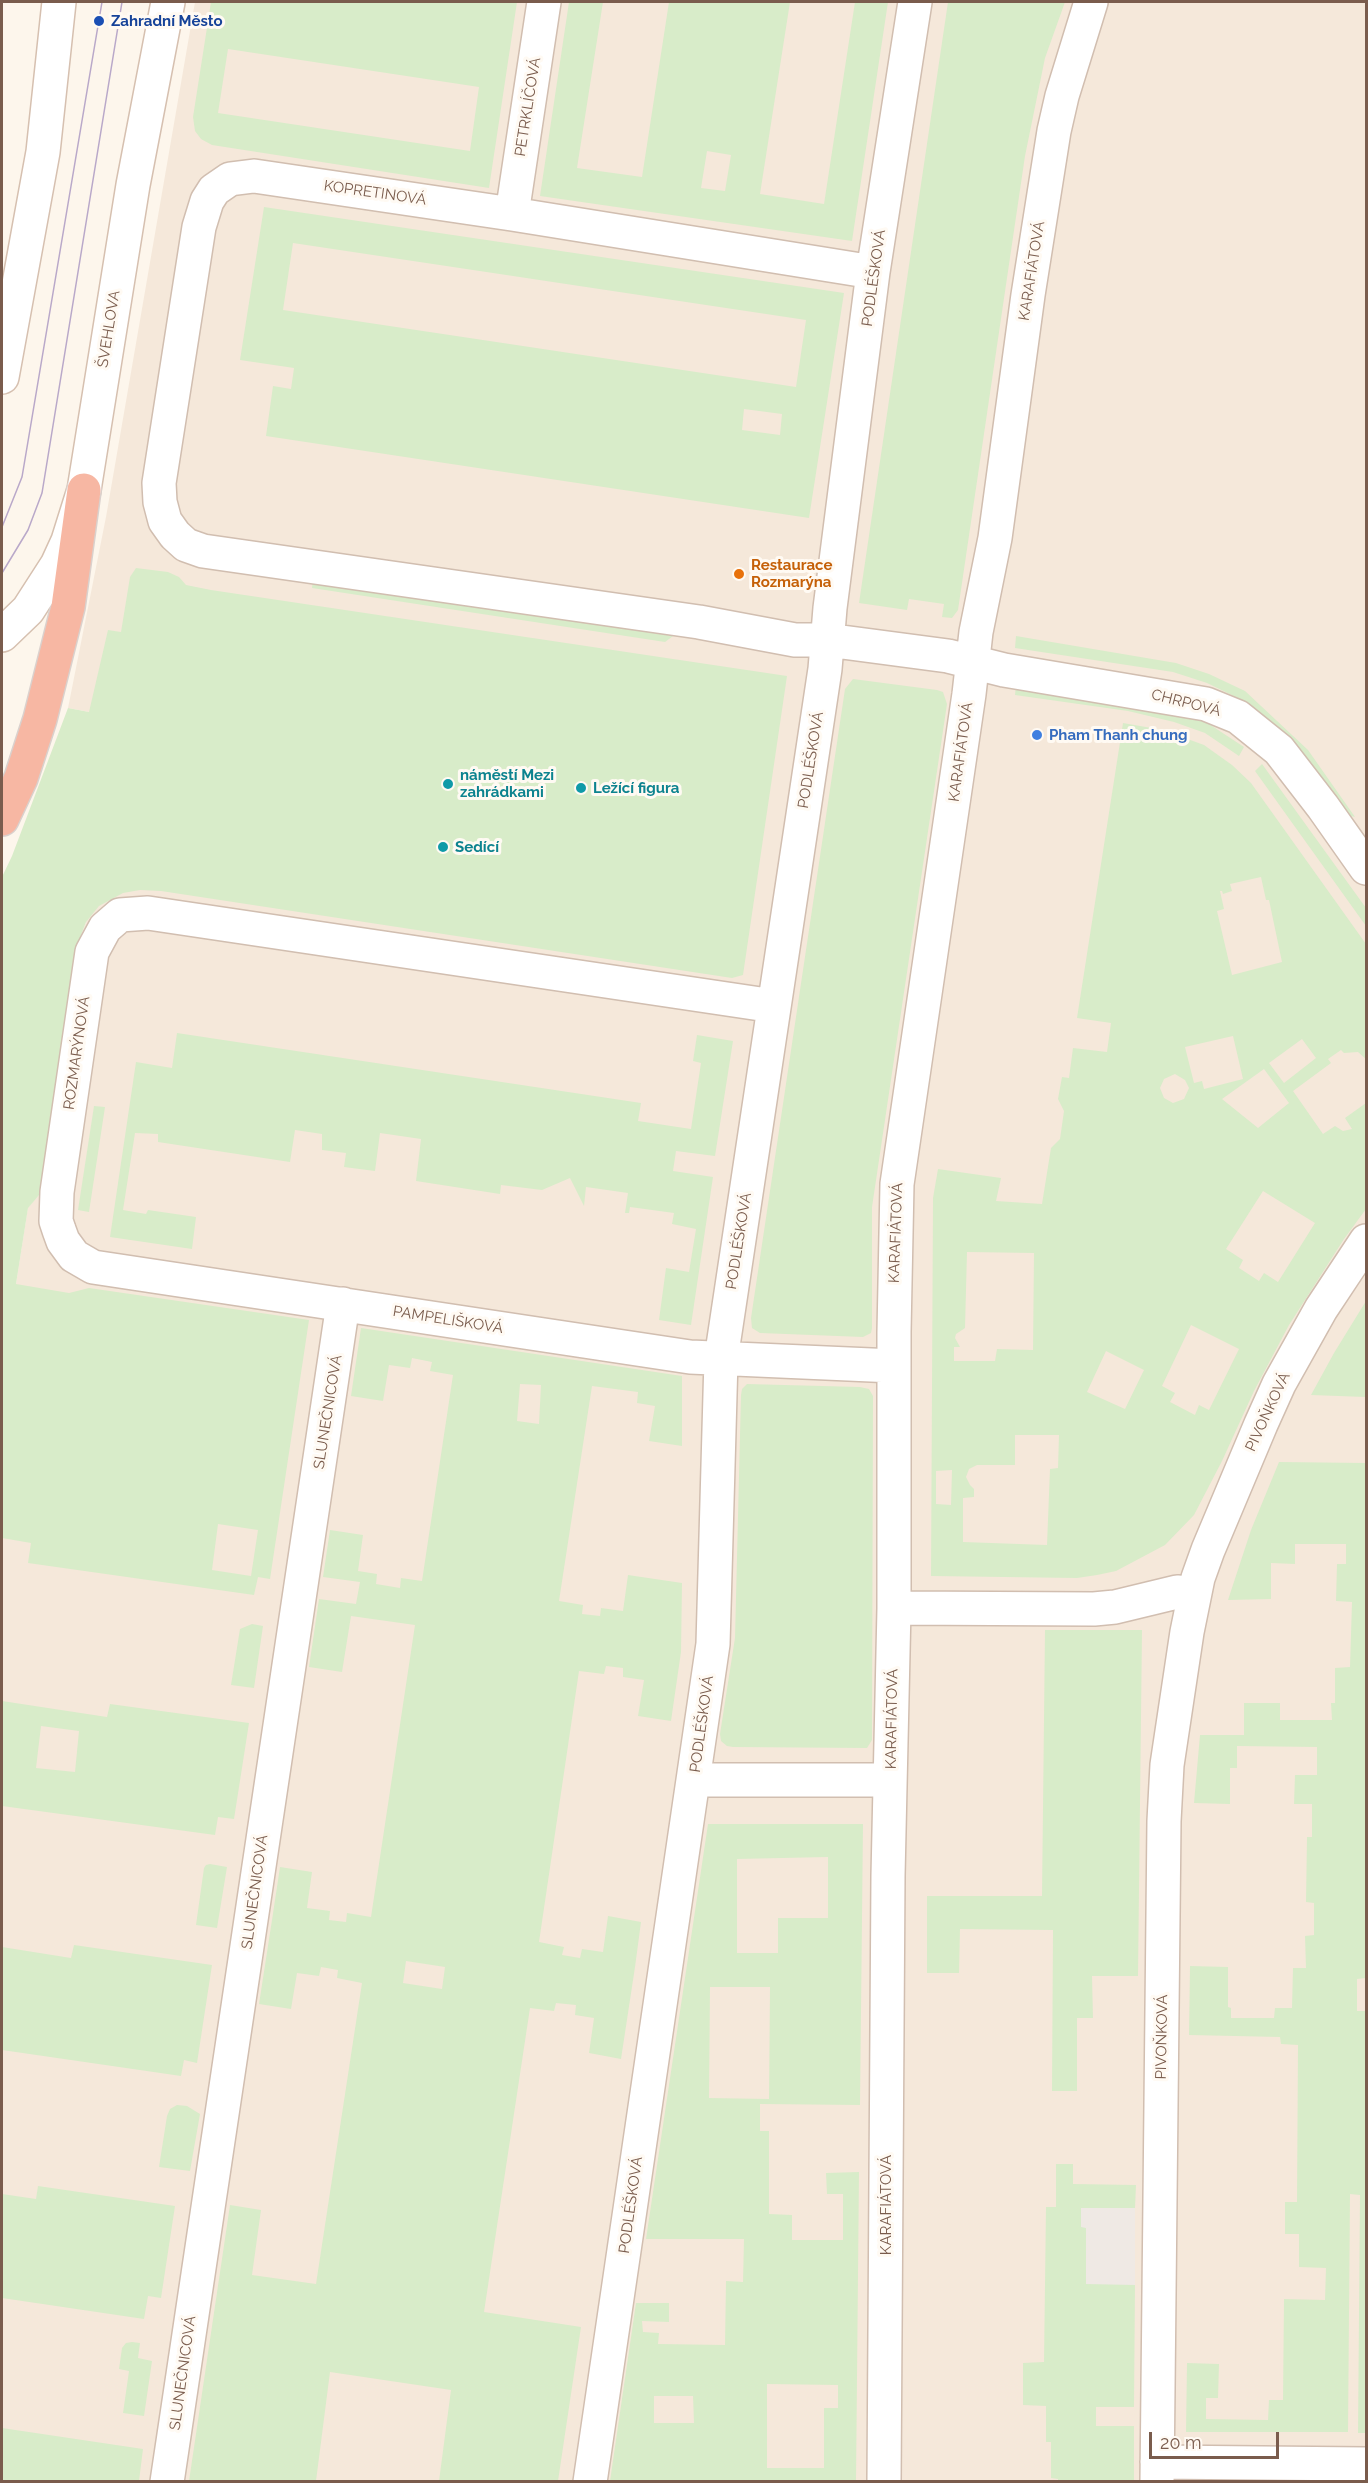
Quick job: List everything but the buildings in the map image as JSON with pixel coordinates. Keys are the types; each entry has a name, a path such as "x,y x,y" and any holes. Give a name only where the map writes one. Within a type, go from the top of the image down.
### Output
{"highway":[{"path":"2,819 21,778 40,719 68,607 84,490"}],"street":[{"path":"2,376 43,152 58,2"},
{"name":"ŠVEHLOVA","path":"2,635 28,610 57,565 68,541 84,490 133,185 168,2"},
{"name":"PETRKLÍČOVÁ","path":"512,214 544,2"},
{"name":"PODLÉŠKOVÁ","path":"590,2481 713,1644 721,1359 825,669 873,272 915,2"},
{"name":"KARAFIÁTOVÁ","path":"884,2481 897,1184 976,632 995,538 1028,295 1054,130 1090,2"},
{"name":"KOPRETINOVÁ","path":"827,640 795,640 688,620 203,551 186,545 165,521 160,502 159,483 199,227 207,201 214,190 230,178 254,176 512,214 873,272"},
{"name":"CHRPOVÁ","path":"827,640 948,656 1004,670 1206,704 1238,717 1279,750 1366,868"},
{"name":"ROZMARÝNOVÁ","path":"57,1192 92,952 105,928 120,915 148,913 774,1006"},
{"name":"PAMPELIŠKOVÁ","path":"57,1192 56,1221 63,1241 74,1256 93,1267 690,1357 894,1366"},
{"name":"PIVOŇKOVÁ","path":"1157,2472 1164,1821 1167,1765 1194,1594 1208,1550 1279,1384 1321,1309 1366,1241"},
{"name":"SLUNEČNICOVÁ","path":"167,2481 343,1304"},
{"path":"894,1608 1094,1609 1115,1607 1177,1592 1194,1594"},
{"path":"694,1780 891,1780"},
{"path":"1157,2472 1366,2463"}],"shaded area":[{"path":"195,2 1366,2 1366,2481 2,2482 2,1373 28,1207 40,1194 81,934 86,922 89,712 68,708 106,517"},
{"path":"1081,2208 1135,2208 1135,2285 1086,2285 1086,2228 1081,2228"}],"green space":[{"path":"211,2 517,2 489,188 212,145 201,139 195,131 193,117","holes":["228,49 479,87 470,151 218,113"]},
{"path":"569,2 603,2 577,168 642,177 669,2 790,2 760,194 824,204 855,2 888,2 852,241 540,196","holes":["707,151 731,155 725,191 701,188"]},
{"path":"948,2 1065,2 1045,58 1025,156 958,610 952,618 942,617 944,604 909,599 907,610 859,603"},
{"path":"264,207 844,293 809,518 266,436 273,386 291,389 294,368 240,360","holes":["293,243 806,320 796,387 283,310","744,409 782,414 780,435 742,430"]},
{"name":"náměstí Mezi zahrádkami","path":"136,568 168,572 179,577 186,585 211,590 787,676 743,975 732,978 161,891 140,890 123,893 99,906 86,922 81,935 40,1194 28,1208 16,1284 69,1293 89,1288 309,1320 270,1579 258,1577 254,1595 28,1563 31,1543 2,1538 2,877 68,708 89,712 108,630 121,632 130,577","holes":["218,1524 258,1530 251,1576 212,1570"]},
{"path":"313,580 673,636 665,642 312,588"},
{"path":"1016,636 1176,663 1209,674 1245,691 1308,750 1355,817 1347,815 1273,725 1240,699 1207,683 1173,672 1015,648"},
{"path":"853,679 937,690 943,692 947,704 872,1207 872,1328 871,1333 863,1337 760,1333 752,1328 751,1318 845,689"},
{"path":"1016,685 1177,712 1209,724 1244,747 1239,756 1205,733 1174,722 1128,711 1015,695"},
{"path":"1123,723 1163,730 1204,745 1232,765 1251,783 1366,944 1366,1059 1358,1052 1344,1053 1341,1050 1328,1059 1331,1063 1293,1091 1323,1134 1335,1126 1343,1131 1352,1129 1345,1118 1366,1103 1366,1209 1289,1325 1194,1515 1165,1545 1116,1571 1077,1578 931,1576 933,1198 938,1169 1001,1178 996,1201 1042,1204 1051,1148 1060,1139 1064,1111 1058,1099 1062,1077 1069,1078 1073,1048 1107,1052 1111,1023 1077,1018","holes":["1261,877 1266,900 1269,900 1282,962 1232,975 1217,911 1224,909 1220,891 1223,894 1232,891 1230,884","1233,1036 1243,1079 1204,1089 1202,1081 1194,1083 1185,1047","1302,1039 1316,1058 1284,1083 1269,1063","1264,1069 1289,1103 1258,1128 1222,1099","1175,1074 1185,1080 1189,1088 1184,1099 1173,1103 1164,1098 1160,1088 1164,1079","1263,1191 1315,1223 1278,1282 1264,1273 1259,1281 1239,1268 1243,1260 1226,1249","967,1252 1034,1253 1033,1350 997,1349 995,1361 954,1361 954,1347 960,1347 955,1338 956,1334 965,1328","1191,1325 1239,1349 1209,1410 1199,1405 1195,1415 1170,1402 1175,1393 1162,1386","1106,1351 1144,1370 1125,1409 1087,1392","1015,1435 1059,1435 1058,1468 1050,1469 1047,1545 963,1542 963,1498 974,1497 974,1489 966,1477 969,1469 977,1465 1015,1465","952,1470 951,1505 936,1504 936,1471"]},
{"path":"1262,764 1366,908 1366,926 1255,771"},
{"path":"177,1033 641,1103 638,1121 691,1129 701,1063 693,1061 697,1035 733,1041 715,1156 676,1151 673,1171 713,1177 691,1325 659,1320 666,1268 689,1272 696,1229 672,1224 674,1213 630,1207 629,1213 625,1213 628,1193 586,1187 584,1206 570,1178 542,1190 501,1185 500,1194 416,1181 421,1139 380,1133 375,1171 344,1167 346,1153 322,1150 322,1134 295,1130 290,1162 158,1142 158,1134 135,1133 123,1210 146,1214 148,1210 196,1217 192,1249 110,1237 136,1062 172,1068"},
{"path":"94,1106 105,1107 89,1212 78,1210"},
{"path":"1366,1301 1366,1397 1311,1395 1334,1353"},
{"path":"361,1328 682,1376 682,1446 649,1441 655,1406 637,1403 638,1392 592,1386 559,1601 583,1605 582,1614 600,1616 601,1608 623,1611 628,1575 682,1583 681,1652 671,1721 638,1716 644,1680 623,1677 623,1668 606,1666 604,1674 579,1671 539,1942 564,1947 562,1955 580,1958 582,1949 603,1952 608,1916 641,1922 635,1967 621,2059 589,2053 594,2018 575,2015 576,2005 556,2003 554,2011 530,2008 484,2312 581,2327 558,2481 439,2481 451,2390 330,2372 316,2481 189,2481 230,2205 261,2210 252,2275 316,2284 362,1983 337,1978 338,1970 321,1967 319,1976 297,1973 291,2009 259,2004 280,1867 312,1872 307,1908 330,1911 329,1920 346,1922 347,1913 371,1917 415,1625 351,1616 342,1672 309,1667 319,1599 356,1604 360,1582 323,1577 330,1530 363,1535 358,1571 377,1574 376,1584 400,1588 401,1578 422,1581 453,1375 430,1371 432,1362 412,1358 410,1368 389,1365 383,1401 351,1396","holes":["520,1384 541,1385 539,1424 517,1421","406,1961 445,1967 442,1989 403,1983"]},
{"path":"747,1384 860,1387 869,1389 873,1396 872,1740 867,1748 733,1747 721,1741 720,1734 735,1638 741,1395 742,1389"},
{"path":"1279,1462 1366,1463 1366,1978 1357,1979 1357,2011 1366,2011 1366,2433 1358,2433 1360,2195 1350,2194 1348,2432 1186,2432 1187,2363 1219,2364 1218,2398 1206,2398 1206,2419 1268,2420 1269,2400 1283,2400 1284,2299 1325,2300 1326,2268 1299,2267 1299,2234 1285,2234 1285,2202 1297,2202 1298,2045 1281,2044 1280,2037 1189,2035 1190,1966 1228,1967 1228,2007 1231,2008 1231,2018 1274,2018 1275,2008 1292,2008 1293,1968 1306,1968 1305,1936 1314,1935 1314,1903 1306,1902 1307,1837 1312,1837 1312,1804 1294,1804 1295,1775 1317,1775 1317,1747 1237,1746 1237,1768 1230,1768 1230,1804 1194,1803 1200,1735 1244,1735 1244,1703 1280,1703 1280,1720 1332,1720 1331,1703 1335,1703 1335,1668 1350,1667 1352,1602 1336,1601 1337,1564 1346,1564 1346,1544 1295,1544 1295,1564 1271,1563 1271,1599 1228,1600 1251,1530"},
{"path":"252,1624 263,1626 254,1688 231,1685 240,1629"},
{"path":"1045,1630 1142,1630 1138,1976 1092,1976 1093,2018 1077,2018 1077,2091 1052,2091 1053,1930 960,1929 959,1973 927,1973 927,1896 1042,1896"},
{"path":"2,1701 107,1717 110,1704 249,1723 234,1819 218,1817 215,1835 2,1806","holes":["41,1726 79,1731 75,1772 36,1768"]},
{"path":"708,1824 863,1824 860,2105 760,2104 760,2131 769,2131 769,2214 792,2215 792,2240 843,2240 843,2194 827,2194 826,2173 859,2172 856,2481 610,2481 636,2303 669,2303 669,2322 642,2321 643,2332 659,2333 658,2344 725,2345 726,2281 743,2282 744,2239 646,2239","holes":["828,1857 828,1918 778,1918 778,1953 737,1953 737,1859","710,1987 770,1987 769,2099 709,2098","767,2384 838,2385 838,2408 824,2408 824,2468 767,2468","654,2396 693,2396 694,2423 654,2423"]},
{"path":"210,1864 227,1867 217,1928 196,1925 204,1868"},
{"path":"74,1945 212,1965 197,2063 184,2060 181,2076 2,2050 2,1947 71,1958"},
{"path":"177,2105 187,2106 200,2114 190,2171 159,2167 167,2116 170,2109"},
{"path":"1056,2164 1073,2164 1073,2184 1136,2185 1135,2208 1081,2208 1081,2227 1086,2228 1086,2284 1135,2285 1134,2407 1096,2407 1096,2426 1134,2426 1134,2481 1058,2482 1058,2479 1051,2478 1051,2442 1046,2442 1046,2406 1023,2405 1023,2363 1044,2362 1046,2207 1056,2207"},
{"path":"38,2186 175,2206 161,2298 148,2296 144,2319 2,2298 2,2194 36,2199"},
{"path":"126,2343 140,2343 138,2358 152,2361 144,2416 123,2413 129,2371 119,2369 122,2348"},
{"path":"2,2428 143,2449 139,2481 2,2481"}],"tram line":[{"path":"2,527 22,477 102,2"},
{"path":"2,573 28,530 42,493 122,2"}],"place":[{"name":"Zahradní Město","path":"99,21"},
{"name":"Restaurace Rozmarýna","path":"739,574"},
{"name":"Pham Thanh chung","path":"1037,735"},
{"name":"náměstí Mezi zahrádkami","path":"448,784"},
{"name":"Ležící figura","path":"581,788"},
{"name":"Sedící","path":"443,847"}]}
